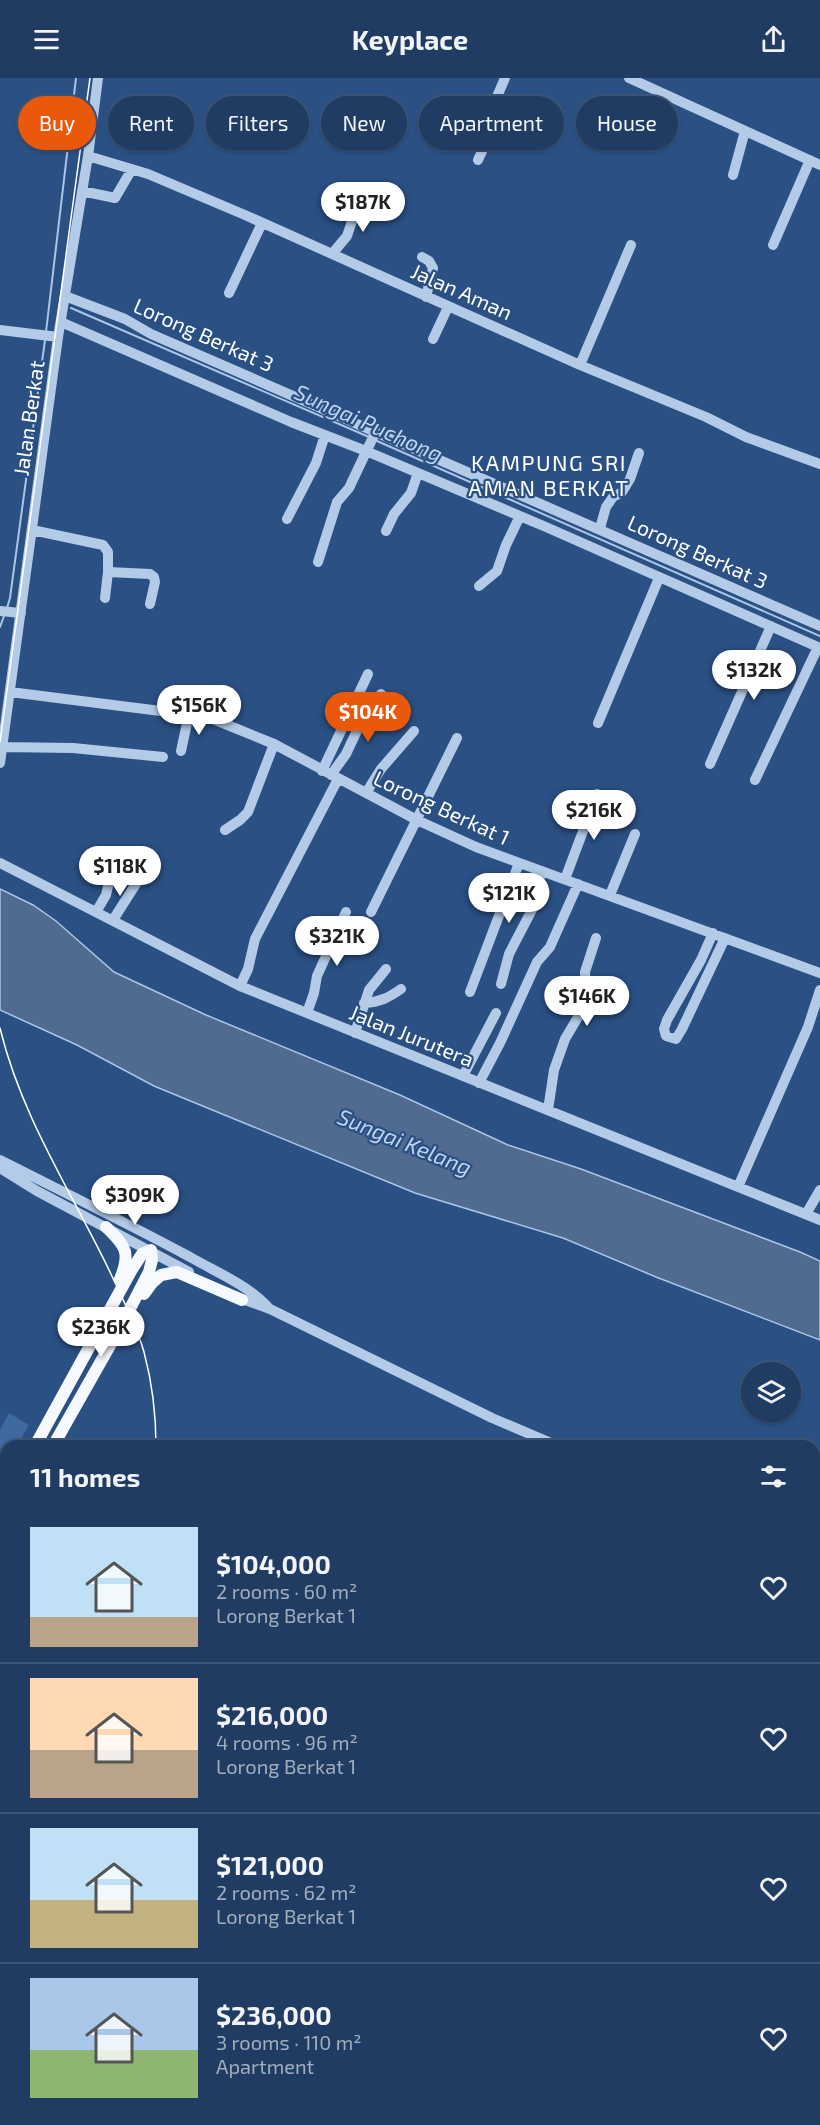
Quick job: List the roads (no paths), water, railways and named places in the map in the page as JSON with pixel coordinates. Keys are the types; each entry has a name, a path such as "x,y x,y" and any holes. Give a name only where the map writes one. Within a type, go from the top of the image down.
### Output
{"main road":[{"path":"103,1322 127,1259 126,1251 119,1239 106,1227"},
{"path":"38,1440 131,1271 142,1254 151,1250 152,1260 148,1272 121,1326 56,1440"},
{"path":"121,1326 152,1283 161,1275 169,1273 177,1272 242,1300"}],"street":[{"name":"Jalan Berkat","path":"0,763 10,692 17,613 32,530 55,337 61,322 88,156 98,78"},
{"path":"478,160 496,121 496,99 505,78"},
{"path":"628,78 815,163 773,245"},
{"path":"733,175 745,131"},
{"name":"Jalan Aman","path":"88,156 148,174 580,365 706,417 746,437 820,464"},
{"path":"82,191 115,198 132,169"},
{"path":"332,254 347,236 362,191"},
{"path":"229,293 262,223"},
{"path":"580,365 631,245"},
{"path":"422,257 429,261 433,268 426,297"},
{"name":"Lorong Berkat 3","path":"65,296 125,319 151,334 375,433 600,528 718,583 820,626"},
{"path":"433,339 448,307"},
{"path":"61,322 291,422 367,449 819,647 755,780"},
{"path":"0,330 55,337"},
{"path":"318,562 337,502 349,488 375,433"},
{"path":"288,519 316,464 325,435"},
{"path":"600,528 606,507 613,497 622,492 639,453"},
{"path":"386,531 394,514 411,493 418,473"},
{"path":"546,527 555,509"},
{"path":"479,586 497,571 508,538 520,516"},
{"path":"32,530 103,544 108,552 105,598"},
{"path":"598,723 663,580 675,563"},
{"path":"108,572 150,574 154,577 150,604"},
{"path":"711,600 718,583"},
{"path":"0,610 17,613"},
{"path":"710,764 771,626"},
{"path":"240,986 248,969 255,939 330,775 368,674"},
{"name":"Lorong Berkat 1","path":"10,692 189,714 216,720 274,744 417,820 476,847 820,973"},
{"path":"330,775 346,754 363,718 381,694"},
{"path":"181,751 189,714"},
{"path":"366,793 381,769 414,731"},
{"path":"371,912 457,738"},
{"path":"225,830 248,812 274,744"},
{"path":"2,747 73,748 163,757"},
{"path":"565,879 597,794"},
{"path":"610,895 635,834"},
{"name":"Jalan Jurutera","path":"0,863 240,986 820,1220"},
{"path":"470,992 519,863"},
{"path":"96,912 106,895 112,869"},
{"path":"501,984 509,954 535,904 542,871"},
{"path":"113,920 139,879"},
{"path":"479,1083 500,1044 537,962 550,947 578,884"},
{"path":"307,1013 317,976 346,912"},
{"path":"713,933 701,960 667,1020 664,1029 666,1036 676,1039 682,1029 724,938"},
{"path":"548,1110 554,1070 565,1039 584,1007 585,972 596,938"},
{"path":"355,1033 372,984 386,969"},
{"path":"364,1003 378,1002 401,989"},
{"path":"738,1187 808,1027 820,990"},
{"path":"463,1076 496,1013"},
{"path":"0,1160 235,1282 256,1294 270,1309"},
{"path":"0,1168 37,1191 242,1300 270,1309 542,1440"},
{"path":"806,1214 820,1190"},
{"path":"77,1199 90,1211 135,1234 151,1250 173,1255 235,1282"}],"water":[{"name":"Sungai Kelang","path":"0,889 33,905 56,921 114,972 206,1015 400,1095 508,1145 581,1169 820,1261 820,1340 656,1277 563,1238 415,1193 154,1086 77,1045 0,1010"}],"waterway":[{"name":"Sungai Puchong","path":"46,332 76,78"},
{"name":"Sungai Puchong","path":"71,308 369,437"},
{"path":"7,608 45,340"},
{"name":"Sungai Puchong","path":"377,441 820,636"},
{"path":"0,627 4,616"}],"tram line":[{"path":"0,742 90,78"},
{"path":"0,1028 9,1060 34,1123 110,1272 137,1331 151,1386 156,1440"}],"district":[{"name":"KAMPUNG SRI AMAN BERKAT","path":"549,474"}]}
